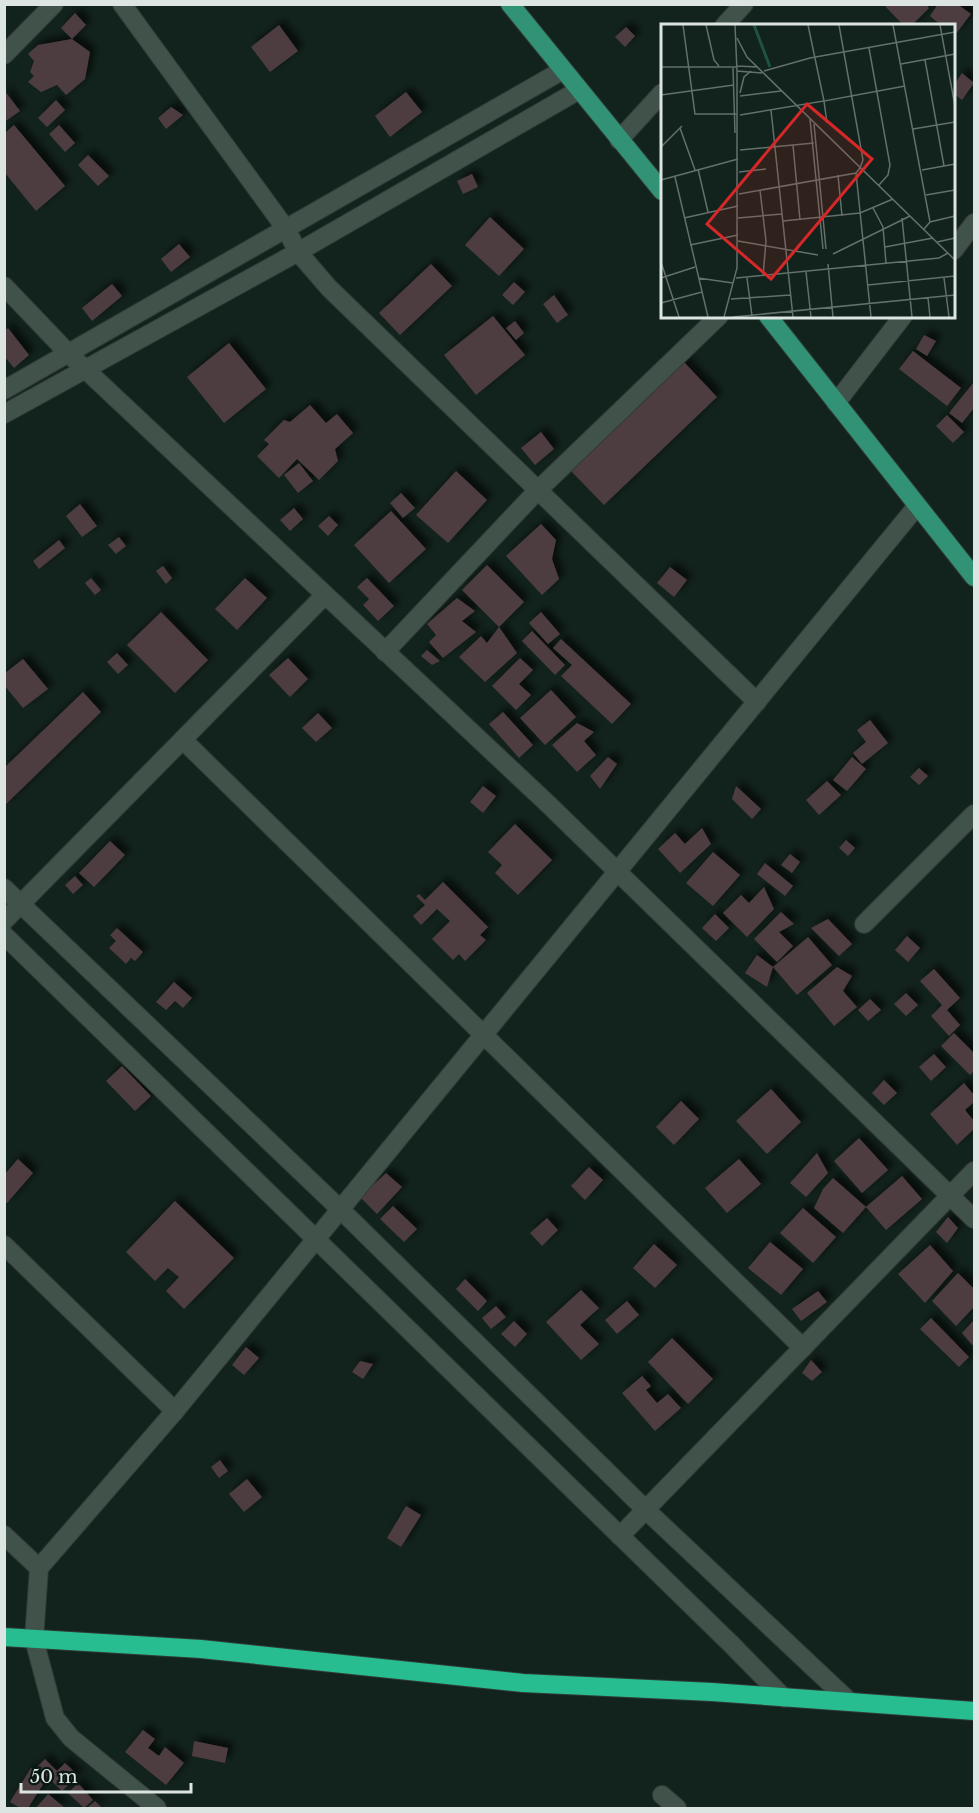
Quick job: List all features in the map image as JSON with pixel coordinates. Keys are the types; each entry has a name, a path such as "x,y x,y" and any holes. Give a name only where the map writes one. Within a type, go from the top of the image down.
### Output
{"highway":[{"path":"4,1637 201,1649 523,1683 975,1711"}],"main road":[{"path":"510,4 661,189"},
{"path":"770,318 975,577"}],"street":[{"path":"4,55 54,4"},
{"path":"122,4 286,229 298,252 350,311 757,702"},
{"path":"726,24 744,4"},
{"path":"4,390 563,70"},
{"path":"4,414 298,252 579,90"},
{"path":"619,140 661,95"},
{"path":"955,249 975,223"},
{"path":"4,286 69,354 618,872 975,1218"},
{"path":"385,652 537,491 717,318"},
{"path":"836,404 901,318"},
{"path":"157,1809 71,1738 55,1718 34,1639 39,1568 175,1411 917,506"},
{"path":"4,921 324,596"},
{"path":"183,740 485,1033 803,1348"},
{"path":"864,924 975,814"},
{"path":"4,888 340,1209 646,1510 850,1702"},
{"path":"4,935 784,1698"},
{"path":"620,1536 975,1171"},
{"path":"4,1245 175,1411"},
{"path":"4,1535 39,1568"},
{"path":"662,1795 677,1809"}],"building":[{"path":"883,4 926,4 929,8 913,24 902,24"},
{"path":"938,4 957,4 971,14 955,35 955,24 940,24 930,16"},
{"path":"75,13 86,25 72,39 61,28"},
{"path":"279,25 298,51 270,72 251,47"},
{"path":"626,27 635,36 625,47 615,37"},
{"path":"72,39 90,52 85,79 66,95 57,85 41,92 28,82 34,76 30,72 34,61 28,54 38,45"},
{"path":"962,73 974,83 962,100 955,95 955,84"},
{"path":"4,90 20,111 4,122"},
{"path":"406,92 422,112 390,137 375,116"},
{"path":"56,100 65,110 47,127 38,118"},
{"path":"171,107 183,115 166,129 158,118"},
{"path":"14,125 65,186 36,211 5,173 5,133"},
{"path":"59,125 75,143 65,152 49,134"},
{"path":"88,155 109,176 98,186 78,165"},
{"path":"472,174 478,187 463,194 457,181"},
{"path":"490,217 524,249 499,276 465,245"},
{"path":"179,244 190,257 171,272 161,259"},
{"path":"431,264 452,286 400,335 379,313"},
{"path":"514,282 525,292 513,305 502,295"},
{"path":"112,284 122,296 92,321 82,308"},
{"path":"554,295 568,315 557,323 543,304"},
{"path":"493,316 525,355 476,395 444,355"},
{"path":"515,321 524,333 516,340 506,328"},
{"path":"8,328 29,355 14,368 4,356 4,331"},
{"path":"924,335 936,341 927,356 916,349"},
{"path":"229,343 266,389 224,423 187,377"},
{"path":"913,351 961,388 947,406 899,369"},
{"path":"683,361 717,397 604,505 569,469"},
{"path":"974,382 974,408 962,423 949,413"},
{"path":"310,405 326,423 337,414 353,433 335,449 338,461 319,480 297,459 279,478 257,456 269,444 264,440 284,420 290,422"},
{"path":"947,415 964,432 953,443 936,426"},
{"path":"541,432 554,449 535,465 521,448"},
{"path":"299,463 313,481 298,493 284,475"},
{"path":"456,471 487,500 448,543 416,515"},
{"path":"401,493 415,508 403,518 390,503"},
{"path":"80,504 97,526 82,537 66,516"},
{"path":"294,508 303,519 290,531 280,520"},
{"path":"391,511 426,549 389,583 354,545"},
{"path":"329,516 338,525 328,536 318,526"},
{"path":"541,524 556,540 552,559 559,579 542,595 506,556"},
{"path":"119,537 126,546 116,554 108,545"},
{"path":"59,540 65,548 39,569 33,561"},
{"path":"487,565 524,602 499,627 462,590"},
{"path":"163,566 172,578 166,584 156,571"},
{"path":"670,567 687,580 674,597 657,583"},
{"path":"91,578 101,590 95,595 85,583"},
{"path":"245,578 267,598 237,630 215,609"},
{"path":"367,578 394,606 378,621 363,605 369,599 357,587"},
{"path":"457,598 475,611 462,621 476,632 443,658 429,642 436,635 427,624"},
{"path":"161,612 208,660 175,693 127,645"},
{"path":"541,612 560,634 548,644 529,623"},
{"path":"499,627 517,653 485,682 459,657 481,636 487,643"},
{"path":"532,631 565,665 555,675 522,641"},
{"path":"561,639 631,704 612,724 561,676 572,665 553,648"},
{"path":"427,650 440,661 432,665 421,656"},
{"path":"117,653 128,665 118,674 107,662"},
{"path":"288,658 308,679 290,697 269,675"},
{"path":"520,658 533,670 519,684 531,695 516,710 492,686"},
{"path":"23,659 48,689 23,708 4,685 4,674"},
{"path":"551,690 576,717 545,745 520,718"},
{"path":"83,692 101,712 4,806 4,768"},
{"path":"503,712 533,745 519,758 489,724"},
{"path":"318,713 332,728 316,742 302,728"},
{"path":"870,720 888,743 862,764 853,753 866,742 857,730"},
{"path":"577,723 594,732 584,741 596,755 577,772 552,745"},
{"path":"608,757 617,764 600,789 590,776"},
{"path":"852,757 866,769 847,791 833,780"},
{"path":"919,768 928,776 919,785 910,777"},
{"path":"827,781 841,795 819,815 806,800"},
{"path":"483,786 496,796 483,813 470,802"},
{"path":"736,786 761,809 752,819 732,799"},
{"path":"515,824 552,860 518,895 495,873 502,865 488,852"},
{"path":"702,828 711,844 680,873 658,849 675,833 685,844"},
{"path":"846,840 855,848 848,856 839,848"},
{"path":"110,841 125,855 94,887 79,873"},
{"path":"713,852 740,875 713,906 686,883"},
{"path":"790,854 800,862 792,873 781,865"},
{"path":"765,863 793,886 785,896 757,874"},
{"path":"75,876 83,885 73,894 65,885"},
{"path":"443,882 488,927 480,935 486,940 465,961 459,954 453,960 432,939 450,921 437,909 421,925 413,916 425,905 416,896 419,894 425,900"},
{"path":"764,887 774,909 747,937 723,913 741,895 749,903"},
{"path":"781,912 794,924 779,932 793,946 777,962 754,939"},
{"path":"715,914 729,928 716,941 702,928"},
{"path":"828,919 852,944 839,956 811,928"},
{"path":"117,928 143,952 135,961 131,958 126,964 109,948 116,941 110,935"},
{"path":"907,936 920,948 908,962 895,950"},
{"path":"808,937 832,965 797,995 773,967"},
{"path":"757,955 773,967 767,987 745,973"},
{"path":"837,967 852,976 843,991 857,1007 834,1026 807,993"},
{"path":"934,969 960,998 947,1010 960,1025 949,1036 931,1016 942,1005 920,981"},
{"path":"174,982 192,998 183,1008 175,1001 166,1010 156,1002"},
{"path":"906,993 918,1005 906,1016 894,1004"},
{"path":"870,999 881,1010 868,1021 858,1010"},
{"path":"954,1033 974,1053 974,1071 970,1075 941,1046"},
{"path":"934,1054 946,1067 931,1081 919,1067"},
{"path":"122,1066 151,1096 135,1111 106,1081"},
{"path":"884,1080 897,1093 884,1105 872,1093"},
{"path":"964,1083 974,1095 974,1102 965,1110 974,1121 974,1129 957,1145 930,1114"},
{"path":"771,1089 801,1122 767,1154 736,1121"},
{"path":"681,1101 699,1119 674,1145 656,1127"},
{"path":"859,1138 888,1170 862,1193 834,1161"},
{"path":"817,1153 828,1173 806,1197 790,1183"},
{"path":"18,1159 33,1173 7,1203 4,1201 4,1175"},
{"path":"739,1159 761,1184 727,1213 705,1188"},
{"path":"589,1167 603,1180 585,1200 571,1186"},
{"path":"386,1173 402,1187 377,1214 360,1197"},
{"path":"902,1176 922,1199 886,1230 866,1207"},
{"path":"833,1178 866,1207 843,1233 814,1208 823,1189"},
{"path":"175,1201 234,1258 184,1309 166,1291 179,1277 168,1268 155,1281 126,1252"},
{"path":"393,1206 417,1229 404,1242 380,1219"},
{"path":"803,1208 836,1237 813,1263 780,1233"},
{"path":"948,1217 958,1228 947,1243 936,1232"},
{"path":"547,1218 558,1230 542,1246 530,1233"},
{"path":"770,1242 803,1269 781,1295 748,1268"},
{"path":"654,1244 677,1265 655,1288 633,1268"},
{"path":"930,1245 953,1271 925,1303 898,1274"},
{"path":"958,1273 974,1289 974,1307 956,1326 932,1301"},
{"path":"465,1279 487,1301 478,1311 456,1289"},
{"path":"581,1290 599,1308 580,1325 599,1344 581,1360 546,1322"},
{"path":"818,1291 827,1302 801,1321 792,1309"},
{"path":"627,1301 639,1315 617,1334 605,1320"},
{"path":"496,1306 506,1317 491,1329 482,1318"},
{"path":"931,1318 969,1357 959,1367 920,1329"},
{"path":"974,1320 974,1347 962,1333"},
{"path":"514,1321 527,1334 515,1347 501,1334"},
{"path":"672,1338 713,1379 688,1404 648,1362"},
{"path":"246,1347 259,1358 244,1375 232,1365"},
{"path":"811,1360 822,1372 812,1381 802,1373"},
{"path":"360,1361 373,1364 363,1379 352,1372"},
{"path":"642,1376 651,1386 646,1390 657,1403 668,1394 681,1408 655,1431 622,1393"},
{"path":"220,1460 228,1471 219,1478 211,1467"},
{"path":"247,1479 262,1497 244,1512 229,1494"},
{"path":"406,1506 421,1515 401,1547 387,1538"},
{"path":"143,1730 155,1739 148,1748 159,1756 165,1747 184,1763 166,1785 125,1752"},
{"path":"194,1741 228,1748 225,1763 192,1756"},
{"path":"45,1759 57,1771 65,1763 78,1775 62,1791 37,1767"},
{"path":"31,1768 47,1778 28,1808 20,1808 10,1802"},
{"path":"78,1783 93,1800 84,1808 68,1793"},
{"path":"48,1794 65,1808 36,1808"},
{"path":"95,1801 101,1807 87,1808"}]}
